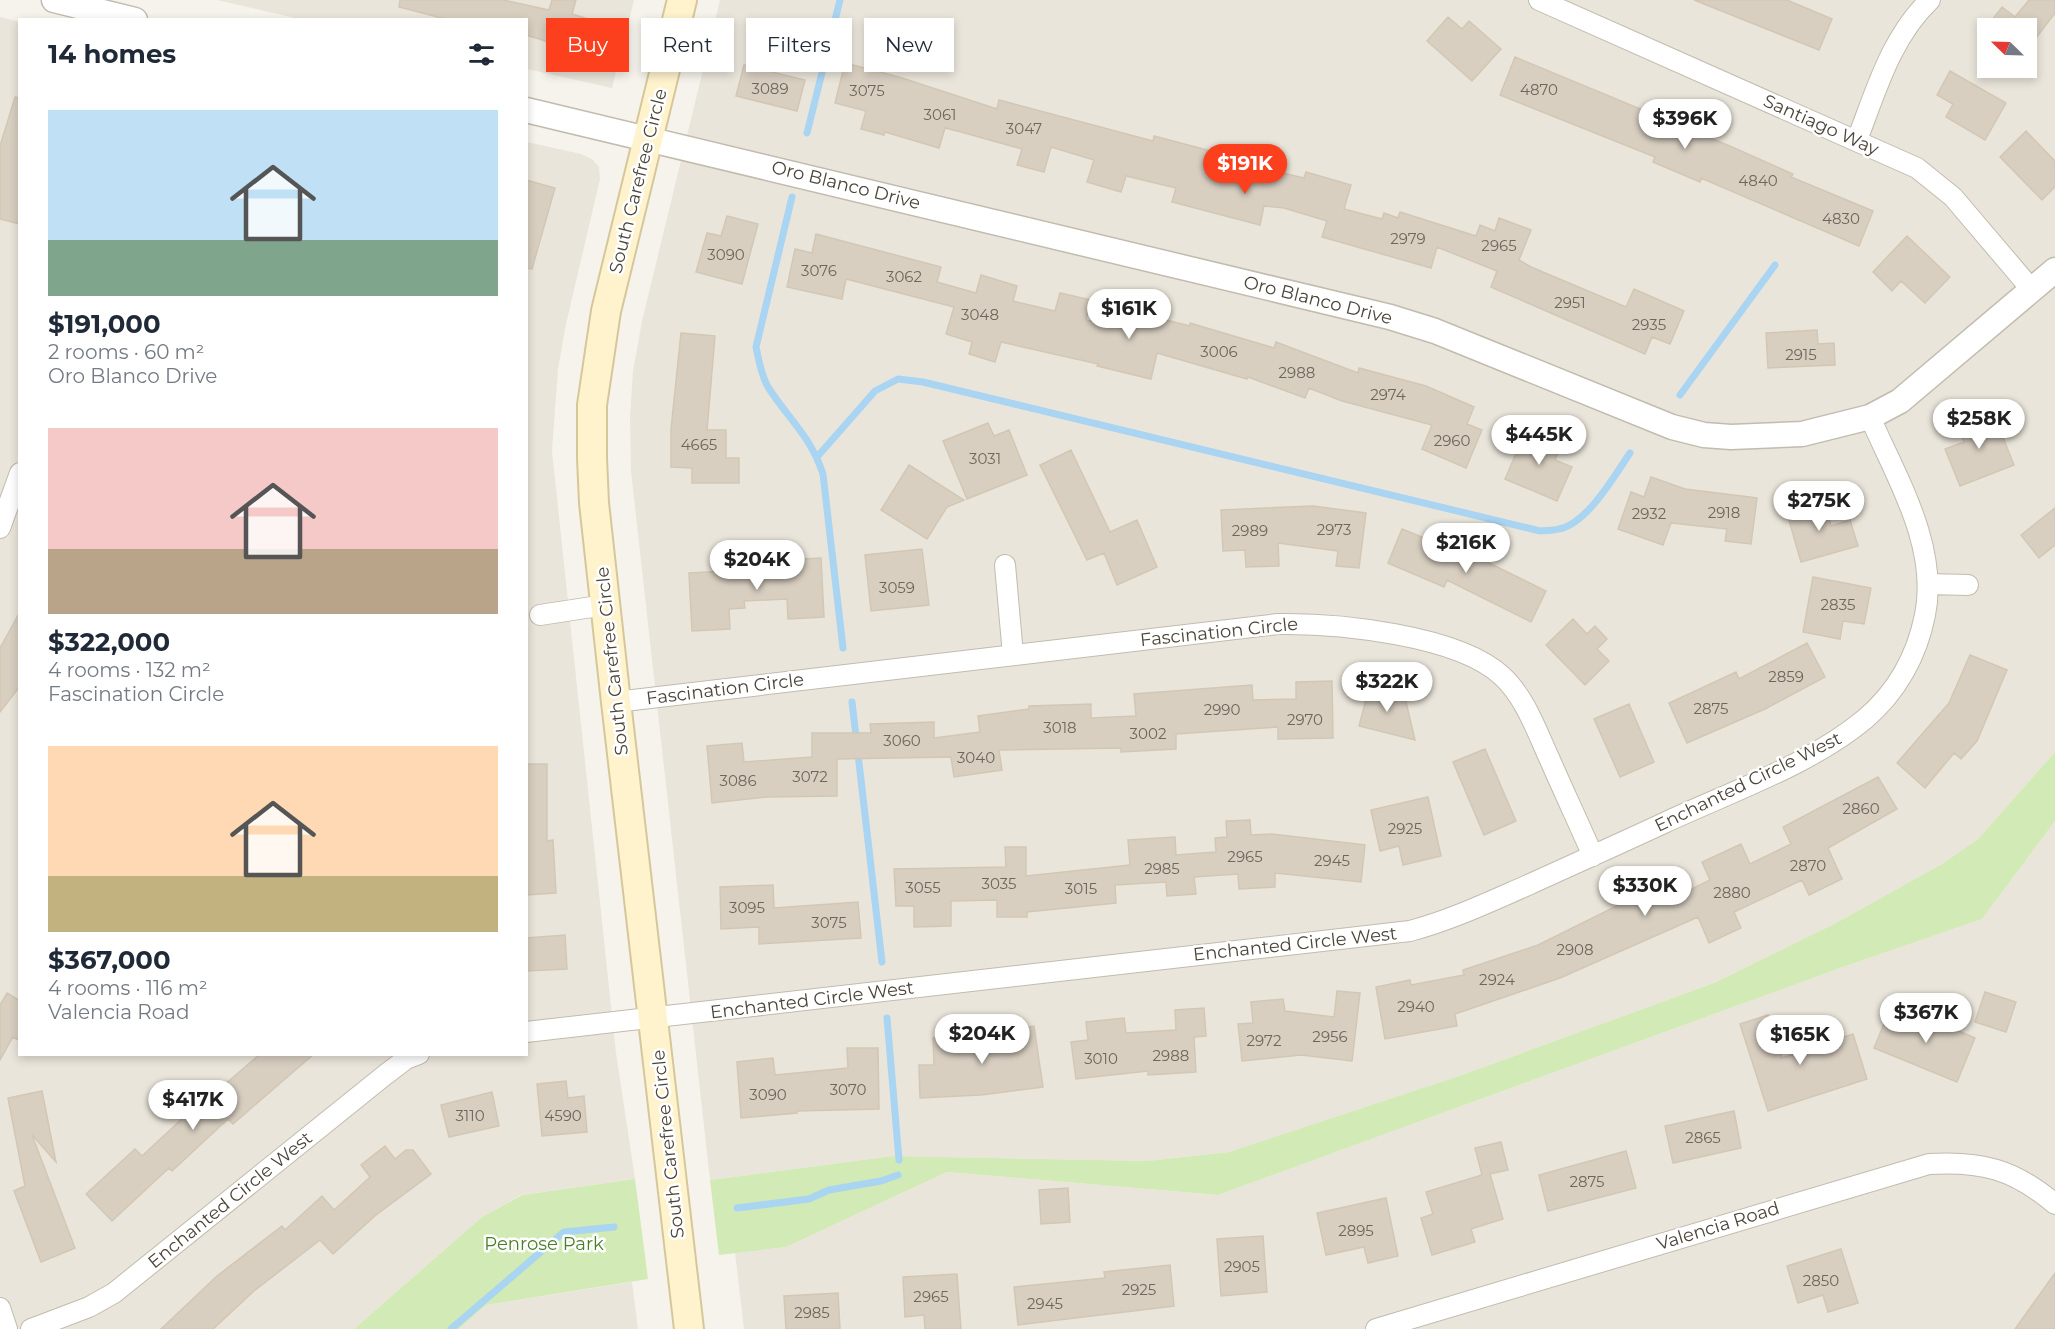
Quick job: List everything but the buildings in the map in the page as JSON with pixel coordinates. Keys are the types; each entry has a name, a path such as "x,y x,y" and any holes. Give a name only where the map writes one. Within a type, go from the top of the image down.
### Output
{"main road":[{"name":"South Carefree Circle","path":"682,0 606,311 592,405 594,503 689,1329"}],"street":[{"path":"54,0 129,18"},
{"name":"Santiago Way","path":"1539,0 1917,168 1953,197 2032,290"},
{"path":"1857,140 1893,50 1904,29 1930,0"},
{"name":"Oro Blanco Drive","path":"528,110 1390,317 1435,331 1672,427 1731,437 1802,434 1870,417 1900,400 1937,372 2055,270"},
{"name":"Enchanted Circle West","path":"528,1032 1410,931 1459,916 1593,856 1803,759 1839,739 1868,717 1909,666 1923,621 1928,584 1925,556 1916,522 1870,417"},
{"path":"0,528 18,478"},
{"path":"1005,565 1013,655"},
{"path":"1928,584 1968,585"},
{"path":"540,615 605,605"},
{"name":"Fascination Circle","path":"616,702 1278,624 1309,623 1370,630 1448,647 1478,660 1502,676 1519,699 1593,856"},
{"name":"Enchanted Circle West","path":"31,1329 89,1307 114,1293 409,1056"},
{"name":"Valencia Road","path":"1376,1329 1929,1164 1981,1165 2010,1173 2034,1186 2055,1204"},
{"path":"0,1308 7,1329"}],"shaded area":[{"path":"217,0 634,0 629,20 629,18 546,18 546,72 616,72 612,88 528,69 528,18 295,18"},
{"path":"720,0 2055,0 2055,752 1978,839 1942,864 1836,923 1714,983 1462,1075 1229,1152 1147,1161 893,1156 710,1180 631,471 630,417 633,371 642,321 703,72 734,72 734,18 716,18"},
{"path":"0,17 18,22 18,1056 528,1056 528,142 581,154 592,159 599,167 600,179 566,324 558,369 552,451 616,1053 635,1179 521,1195 482,1217 354,1329 0,1329"},
{"path":"2055,821 2055,1329 744,1329 735,1253 786,1247 947,1172 1218,1195 1840,968 1982,919"},
{"path":"632,1282 638,1329 459,1329 486,1305"}],"green space":[{"path":"2055,752 2055,821 1982,919 1840,968 1218,1195 947,1172 786,1247 719,1255 710,1180 893,1156 1147,1161 1229,1152 1462,1075 1714,983 1836,923 1942,864 1978,839"},
{"name":"Penrose Park","path":"635,1179 648,1279 486,1305 459,1329 354,1329 482,1217 522,1195"}],"waterway":[{"path":"807,133 840,0"},
{"path":"792,197 756,347 768,387 812,449 823,474 843,648"},
{"path":"1680,395 1775,265"},
{"path":"817,457 875,391 898,379 923,382 1540,531 1559,529 1580,518 1590,509 1630,453"},
{"path":"852,702 882,962"},
{"path":"887,1018 899,1160"},
{"path":"737,1208 809,1199 829,1190 881,1181 898,1175"},
{"path":"451,1329 564,1232 614,1227"}]}
